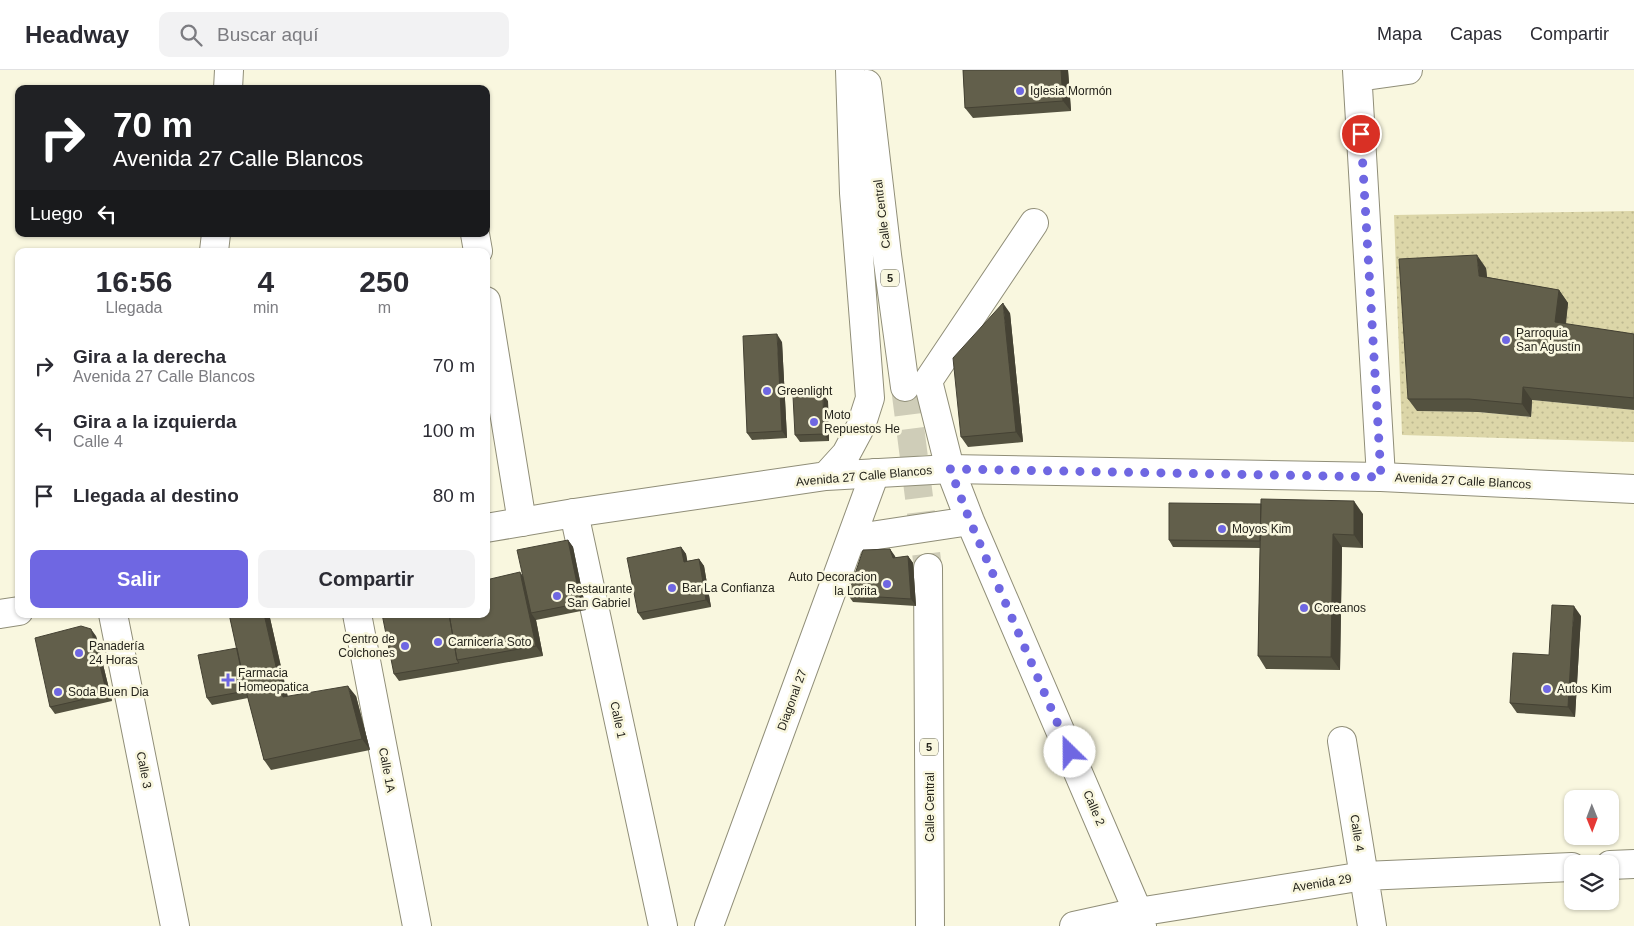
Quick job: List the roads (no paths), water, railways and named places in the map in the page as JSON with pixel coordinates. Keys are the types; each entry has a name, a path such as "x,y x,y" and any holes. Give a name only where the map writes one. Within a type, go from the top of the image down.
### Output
{"street":[{"path":"228,85 229,70"},
{"path":"826,476 846,454 861,426 870,398 854,194 850,70"},
{"name":"Calle Central","path":"865,70 887,255 917,384 950,469"},
{"path":"1381,477 1358,74 1408,70"},
{"path":"917,384 1034,224"},
{"path":"490,326 522,522"},
{"name":"Avenida 27 Calle Blancos","path":"490,527 826,476 950,469 1381,477 1634,489"},
{"name":"Calle 2","path":"950,469 970,521 1140,919"},
{"name":"Diagonal 27","path":"709,926 875,473"},
{"name":"Calle 1","path":"574,513 652,880 664,926"},
{"path":"851,539 970,521"},
{"name":"Calle Central","path":"928,568 930,926"},
{"path":"0,614 15,612"},
{"name":"Calle 3","path":"114,618 175,926"},
{"name":"Calle 1A","path":"357,618 417,926"},
{"name":"Calle 4","path":"1342,741 1372,926"},
{"path":"1619,865 1634,864"},
{"name":"Avenida 29","path":"1074,926 1140,919 1364,876 1564,867"}],"tunnel":[{"path":"905,387 928,568"}],"place":[{"name":"Iglesia Mormón","path":"1020,91"},
{"name":"Parroquia San Agustín","path":"1506,340"},
{"name":"Greenlight","path":"767,391"},
{"name":"Moto Repuestos He","path":"814,422"},
{"name":"Moyos Kim","path":"1222,529"},
{"name":"Auto Decoracion la Lorita","path":"887,584"},
{"name":"Bar La Confianza","path":"672,588"},
{"name":"Restaurante San Gabriel","path":"557,596"},
{"name":"Coreanos","path":"1304,608"},
{"name":"Carnicería Soto","path":"438,642"},
{"name":"Centro de Colchones","path":"405,646"},
{"name":"Panadería 24 Horas","path":"79,653"},
{"name":"Farmacia Homeopatica","path":"228,680"},
{"name":"Autos Kim","path":"1547,689"},
{"name":"Soda Buen Dia","path":"58,692"}]}
